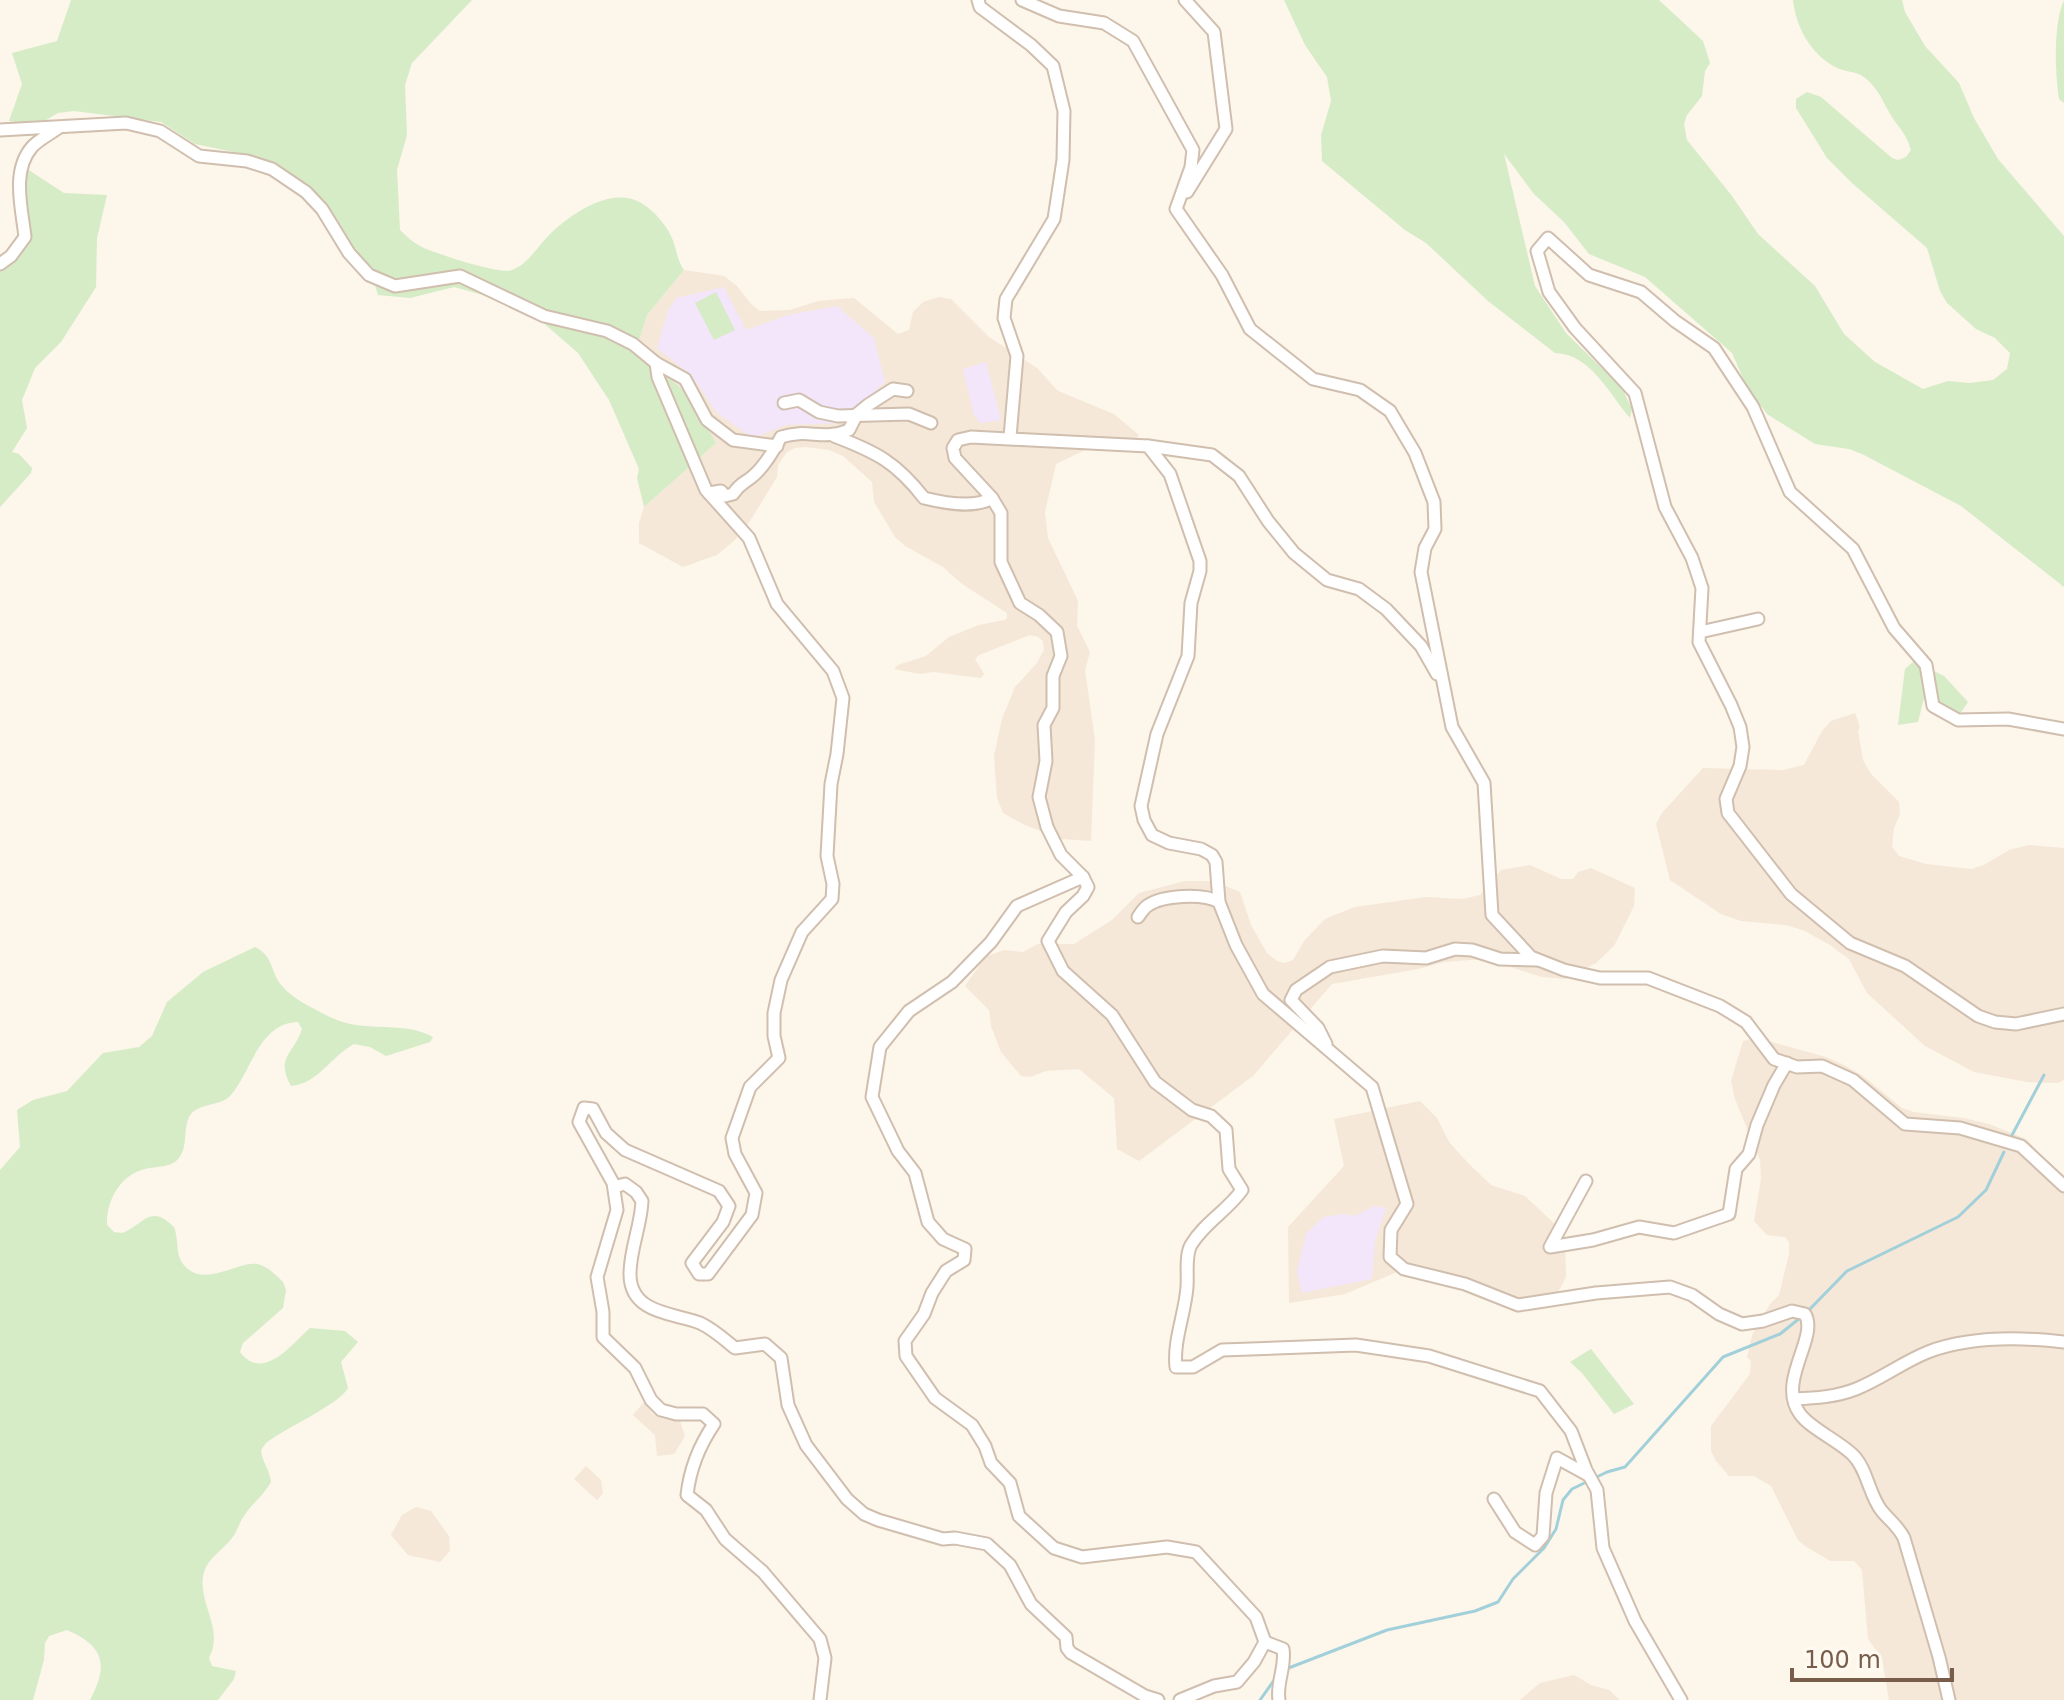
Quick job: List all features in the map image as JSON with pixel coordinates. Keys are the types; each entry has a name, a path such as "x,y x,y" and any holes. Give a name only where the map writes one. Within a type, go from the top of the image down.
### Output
{"street":[{"path":"978,0 980,7 1031,45 1053,66 1064,111 1063,160 1054,219 1006,299 1004,318 1017,356 1010,437"},
{"path":"1022,0 1059,16 1104,23 1133,41 1193,150 1191,167 1176,209"},
{"path":"1176,209 1226,129 1214,32 1185,0"},
{"path":"0,130 126,123 160,131 199,156 247,161 272,169 306,192 322,209 349,253 369,275 395,286 460,276 544,316 607,331 633,344 656,363 685,379 707,420 733,440 777,446"},
{"path":"0,264 11,256 25,237 19,198 25,157 34,144 58,127"},
{"path":"1176,209 1222,275 1250,329 1313,379 1360,390 1390,411 1415,453 1434,502 1435,529 1425,548 1421,572 1452,727 1484,783 1492,915 1537,960 1600,978 1648,978 1720,1006 1746,1022 1774,1059 1797,1067 1822,1066 1853,1080 1905,1124 1960,1128 2021,1146 2064,1186"},
{"path":"2064,729 2008,719 1958,720 1933,706 1926,665 1894,628 1853,549 1790,492 1753,407 1714,348 1641,292 1589,275 1548,238 1537,251 1549,292 1575,328 1635,393 1665,507 1692,558 1702,588 1699,642 1731,705 1740,727 1743,747 1740,766 1726,799 1728,813 1791,894 1850,943 1905,966 1978,1016 1995,1022 2016,1024 2064,1014"},
{"path":"656,363 658,377 709,493 749,538 777,604 833,671 843,698 831,784 827,856 833,884 832,899 802,932 781,980 774,1013 774,1036 779,1058 750,1087 732,1138 735,1154 756,1193 752,1215 708,1274 699,1274 692,1263 723,1222 729,1206 719,1191 625,1150 606,1133 593,1109 584,1108 579,1122 614,1187 617,1210 597,1277 603,1312 603,1337 635,1368 651,1400 661,1410 676,1414 703,1414 714,1424 701,1443 689,1475 687,1495 706,1510 725,1539 763,1572 820,1639 825,1658 820,1700"},
{"path":"834,436 849,430 868,405 893,389 907,391"},
{"path":"784,403 799,400 819,412 857,417 909,414 931,423"},
{"path":"709,493 721,491 725,496 733,494 740,483 751,479 781,437 810,432 834,436 876,453 905,474 924,498 945,503 972,503 992,498"},
{"path":"1445,693 1421,646 1386,609 1359,589 1327,580 1294,553 1268,521 1239,476 1212,455 1148,446 1010,437 971,437 958,440 953,448 955,458 992,498 1001,513 1001,562 1020,603 1057,632 1061,656 1053,676 1053,708 1044,725 1046,761 1039,797 1047,827 1061,855 1083,877 1088,887 1066,912 1048,941 1063,971 1112,1015 1155,1082 1192,1110 1211,1116 1226,1130 1229,1169 1242,1190 1231,1206 1202,1230 1189,1248 1182,1328 1174,1350 1176,1367 1193,1367 1222,1350 1356,1345 1429,1356 1540,1391 1571,1431 1597,1490 1603,1548 1635,1621 1681,1700"},
{"path":"1148,446 1170,474 1200,561 1200,571 1191,603 1188,656 1157,734 1141,806 1144,820 1152,835 1212,855 1216,862 1219,902 1236,945 1263,994 1372,1087 1407,1204 1391,1230 1390,1257 1404,1269 1465,1284 1518,1305 1596,1293 1670,1287 1692,1295 1719,1314 1742,1324 1799,1311 1805,1314 1810,1322 1793,1383 1794,1399 1800,1414 1855,1457 1881,1510 1896,1523 1904,1538 1949,1700"},
{"path":"1700,632 1758,619"},
{"path":"1083,877 1017,906 991,942 952,982 909,1011 880,1047 872,1097 898,1151 915,1173 928,1222 943,1239 965,1249 964,1260 946,1271 932,1293 924,1314 905,1341 906,1356 935,1398 972,1425 991,1463 1010,1483 1019,1516 1054,1548 1082,1557 1167,1547 1196,1552 1256,1617 1265,1642 1254,1662 1237,1682 1214,1686 1180,1700"},
{"path":"1138,917 1148,905 1178,897 1208,896 1219,902"},
{"path":"1328,1049 1318,1028 1291,1000 1296,990 1330,967 1383,956 1426,958 1455,949 1472,950 1500,959 1537,960"},
{"path":"1586,1181 1550,1247 1593,1240 1639,1227 1674,1233 1729,1214 1736,1169 1749,1154 1768,1098 1787,1063"},
{"path":"614,1187 625,1184 642,1201 630,1266 630,1280 636,1293 655,1312 697,1322 735,1348 765,1344 775,1350 784,1368 788,1405 806,1445 847,1499 864,1514 878,1520 943,1539 987,1544 1010,1565 1031,1604 1066,1637 1071,1653 1145,1696 1158,1700"},
{"path":"1794,1399 1826,1397 1854,1390 1929,1352 1974,1342 2030,1338 2064,1342"},
{"path":"1494,1499 1515,1532 1535,1545 1543,1536 1546,1493 1557,1458 1589,1475"},
{"path":"1265,1642 1283,1649 1285,1662 1279,1700"}],"shaded area":[{"path":"684,270 724,276 760,311 790,310 818,301 854,298 898,334 909,330 913,312 923,302 939,297 951,299 989,337 1037,368 1058,391 1114,414 1139,435 1134,442 1085,450 1056,464 1045,512 1048,538 1078,601 1077,626 1090,652 1085,670 1095,740 1091,841 1061,839 1025,825 1003,813 997,798 994,756 1002,719 1015,687 1037,663 1044,650 1043,641 1030,635 979,655 975,659 984,674 981,678 894,669 926,656 949,637 979,625 1004,620 1007,613 895,537 874,502 872,482 843,456 829,450 805,447 787,452 778,465 777,477 750,521 735,540 717,555 683,567 639,543 639,523 644,507 716,443 652,363 639,341 647,315"},
{"path":"724,287 746,330 788,315 837,306 874,338 885,382 842,423 786,425 753,438 717,413 691,375 657,348 668,311 676,298"},
{"path":"986,362 1001,420 980,423 974,415 963,369"},
{"path":"1855,713 1860,727 1863,760 1871,774 1899,802 1900,814 1894,828 1892,847 1899,856 1926,864 1971,869 2009,850 2029,845 2064,848 2064,1080 2058,1083 2027,1082 1974,1072 1925,1046 1867,993 1849,959 1830,945 1805,931 1786,925 1741,921 1721,914 1670,880 1656,824 1662,813 1703,768 1783,770 1804,765 1822,731 1831,721"},
{"path":"1530,865 1561,879 1573,879 1578,872 1591,868 1635,888 1634,906 1614,946 1596,963 1566,979 1542,977 1484,959 1444,962 1332,984 1253,1076 1139,1161 1117,1149 1114,1098 1079,1069 1021,1076 1001,1052 991,1026 989,1010 965,986 985,957 1004,950 1023,952 1038,944 1074,944 1112,920 1139,893 1185,881 1213,881 1240,892 1251,925 1267,953 1284,963 1293,960 1304,941 1325,919 1355,907 1426,897 1462,899 1480,895 1501,870"},
{"path":"1757,1038 1842,1064 1863,1076 1902,1108 1989,1124 2026,1139 2064,1178 2064,1700 1889,1700 1882,1658 1868,1639 1862,1570 1854,1561 1830,1561 1805,1546 1798,1540 1771,1486 1754,1476 1729,1476 1711,1451 1711,1426 1750,1374 1751,1361 1747,1357 1752,1335 1770,1304 1779,1295 1789,1254 1789,1242 1785,1237 1767,1235 1754,1221 1761,1179 1760,1160 1735,1099 1731,1081 1743,1041"},
{"path":"1420,1101 1437,1118 1449,1142 1491,1185 1525,1196 1558,1227 1565,1239 1566,1277 1554,1300 1518,1305 1404,1269 1345,1294 1289,1303 1288,1227 1344,1166 1334,1119"},
{"path":"1374,1206 1386,1208 1375,1241 1372,1279 1302,1293 1297,1272 1306,1234 1323,1217 1355,1216"},
{"path":"644,1402 653,1414 662,1419 680,1421 685,1436 674,1454 657,1456 655,1435 633,1415"},
{"path":"586,1466 601,1480 603,1493 597,1500 574,1479"},
{"path":"416,1507 431,1511 449,1536 450,1551 440,1562 408,1555 391,1535 402,1515"},
{"path":"1574,1675 1591,1685 1609,1690 1620,1700 1520,1700 1540,1683"}],"green space":[{"path":"71,0 472,0 412,63 405,85 407,135 397,170 400,230 431,251 505,271 524,263 561,224 595,203 620,197 643,204 669,232 684,270 647,315 639,341 652,363 686,393 716,443 644,507 637,478 639,469 609,400 578,353 540,320 483,295 454,287 410,298 378,295 370,269 342,235 326,209 298,178 238,153 195,144 161,122 74,111 58,113 46,120 9,121 22,84 12,53 57,41"},
{"path":"1284,0 1659,0 1703,41 1710,63 1705,71 1702,96 1684,124 1687,140 1758,234 1815,286 1844,334 1875,362 1923,389 1948,381 1969,383 1993,380 2007,369 2010,353 1995,338 1976,329 1947,303 1940,291 1927,248 1827,158 1796,108 1796,99 1807,92 1821,97 1892,158 1898,160 1906,157 1911,150 1909,143 1876,89 1861,75 1835,67 1818,54 1801,29 1793,0 1902,0 1905,12 1925,46 1959,83 1974,118 1998,159 2064,236 2064,587 1961,506 1862,454 1815,444 1767,414 1746,385 1732,353 1645,277 1589,254 1564,222 1534,194 1504,154 1535,286 1566,333 1622,388 1632,409 1630,418 1589,368 1568,355 1555,353 1488,301 1426,243 1405,230 1322,161 1321,135 1331,101 1327,77 1305,45"},
{"path":"2064,0 2064,103 2059,99 2056,49"},
{"path":"27,169 64,193 107,195 97,238 96,287 61,342 35,368 22,400 27,428 12,452 19,454 32,468 31,473 0,507 0,268 27,246"},
{"path":"716,292 735,330 714,340 695,303"},
{"path":"1914,661 1944,676 1968,702 1959,715 1942,708 1926,690 1918,722 1898,725 1905,669"},
{"path":"255,947 266,955 278,981 287,991 324,1014 356,1025 409,1029 433,1037 430,1042 386,1056 370,1047 354,1044 317,1075 291,1086 285,1062 302,1029 298,1022 274,1030 265,1039 231,1095 198,1109 189,1117 184,1149 179,1158 168,1165 136,1172 116,1190 109,1207 107,1225 114,1232 122,1233 153,1216 166,1220 174,1227 183,1264 200,1274 249,1264 267,1268 283,1282 286,1290 283,1308 243,1343 240,1352 249,1360 267,1362 285,1351 310,1328 345,1331 358,1342 341,1362 348,1388 324,1408 266,1443 261,1450 271,1482 247,1511 232,1538 206,1567 204,1594 214,1636 209,1658 212,1666 236,1671 234,1679 218,1700 90,1700 100,1677 100,1658 89,1643 67,1630 49,1636 45,1643 44,1660 33,1700 0,1700 0,1170 20,1147 17,1110 33,1100 67,1091 103,1053 139,1047 152,1036 167,1002 203,972"},
{"path":"1591,1349 1634,1404 1614,1414 1570,1362"}],"waterway":[{"path":"2011,1137 2044,1075"},
{"path":"1809,1310 1847,1271 1958,1217 1986,1190 2004,1152"},
{"path":"1286,1669 1387,1630 1475,1611 1498,1602 1513,1579 1544,1548 1556,1529 1563,1500 1572,1489 1625,1467 1723,1357 1780,1334 1800,1318"},
{"path":"1260,1700 1277,1676"}]}
